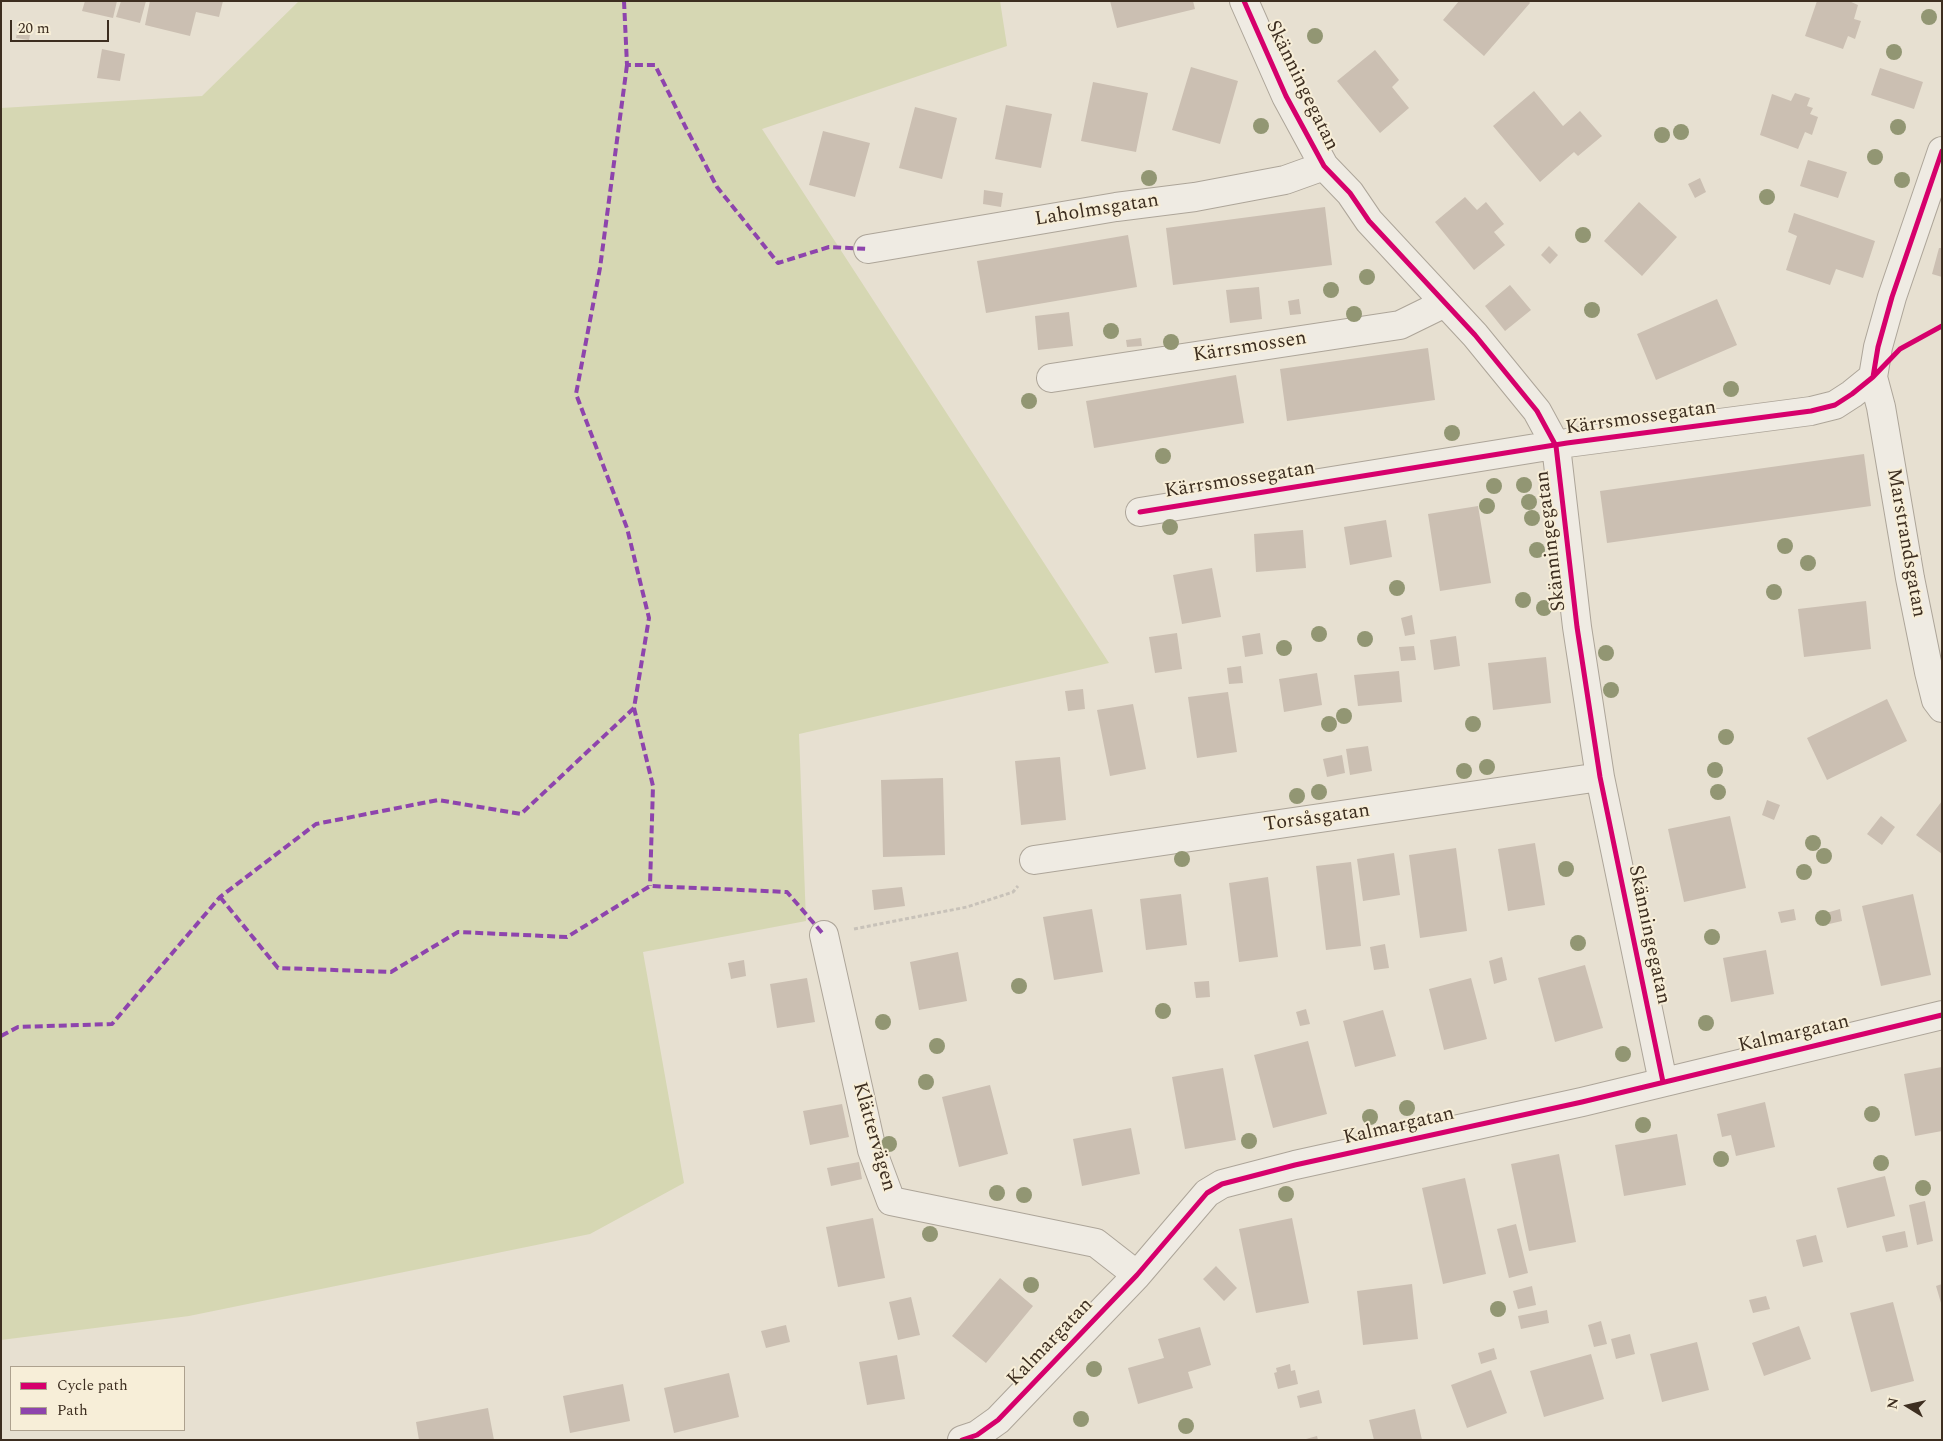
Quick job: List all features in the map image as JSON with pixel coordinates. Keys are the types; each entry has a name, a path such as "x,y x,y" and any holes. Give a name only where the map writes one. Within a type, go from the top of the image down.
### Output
{"street":[{"name":"Skänningegatan","path":"1244,1 1286,96 1324,166 1350,193 1369,220 1474,335 1536,411 1556,446 1577,627 1600,777 1663,1082"},
{"path":"1873,377 1878,347 1892,297 1942,151"},
{"name":"Laholmsgatan","path":"868,249 1116,207 1195,197 1285,180 1324,166"},
{"name":"Kärrsmossen","path":"1050,378 1400,325 1445,303"},
{"name":"Kärrsmossegatan","path":"1140,512 1556,446 1811,411 1835,405 1873,377"},
{"name":"Marstrandsgatan","path":"1873,377 1881,407 1920,625 1936,700 1942,708"},
{"name":"Torsåsgatan","path":"1034,860 1600,777"},
{"name":"Klättervägen","path":"824,935 872,1150 891,1201 1096,1243 1137,1275"},
{"name":"Kalmargatan","path":"962,1440 977,1435 998,1420 1137,1275 1207,1193 1222,1184 1942,1016"}],"path":[{"path":"824,935 967,906 1013,892 1034,860"}],"green space":[{"path":"299,1 1000,1 1007,46 762,129 1109,663 799,734 806,921 643,952 684,1183 590,1234 189,1316 1,1340 1,108 202,96"}],"building":[{"path":"85,1 117,1 113,18 82,11"},
{"path":"121,1 146,1 140,23 116,17"},
{"path":"150,1 223,1 219,17 196,12 190,36 145,25"},
{"path":"1110,1 1193,1 1195,9 1117,28"},
{"path":"1459,1 1529,1 1530,3 1484,56 1443,20"},
{"path":"1817,1 1849,1 1858,5 1854,19 1861,21 1855,39 1848,36 1843,49 1805,36"},
{"path":"19,23 32,26 29,40 16,38"},
{"path":"102,49 125,54 120,81 97,78"},
{"path":"1375,50 1399,80 1392,87 1409,108 1380,133 1337,81"},
{"path":"1191,67 1238,81 1220,144 1172,130"},
{"path":"1880,68 1923,82 1914,109 1871,95"},
{"path":"1093,82 1148,93 1136,152 1081,141"},
{"path":"1534,91 1563,126 1580,111 1602,136 1578,156 1574,152 1540,182 1493,126"},
{"path":"1795,93 1810,98 1807,106 1813,108 1810,114 1818,117 1812,135 1805,132 1798,149 1760,135 1772,94 1791,101"},
{"path":"1006,105 1052,114 1041,168 995,159"},
{"path":"915,107 957,118 942,179 899,168"},
{"path":"823,131 870,143 855,197 809,185"},
{"path":"1808,160 1847,172 1838,198 1800,186"},
{"path":"1700,178 1706,192 1695,198 1688,184"},
{"path":"984,190 1003,193 1001,207 983,204"},
{"path":"1465,197 1477,210 1486,202 1504,224 1494,232 1505,245 1474,270 1435,222"},
{"path":"1639,202 1677,237 1642,276 1604,241"},
{"path":"1325,207 1332,265 1173,285 1166,228"},
{"path":"1794,213 1875,241 1863,278 1836,269 1830,285 1786,270 1797,236 1788,232"},
{"path":"1128,235 1137,287 986,313 977,261"},
{"path":"1549,246 1558,255 1550,264 1541,255"},
{"path":"1939,248 1942,248 1942,277 1932,274"},
{"path":"1510,285 1531,310 1505,331 1485,306"},
{"path":"1259,287 1262,319 1230,323 1226,290"},
{"path":"1299,299 1301,314 1290,315 1288,301"},
{"path":"1717,299 1737,345 1656,380 1637,334"},
{"path":"1069,312 1073,346 1038,350 1035,316"},
{"path":"1141,338 1142,346 1127,347 1126,340"},
{"path":"1428,348 1435,400 1287,421 1280,369"},
{"path":"1236,375 1244,423 1094,448 1086,401"},
{"path":"1864,454 1871,506 1607,543 1600,491"},
{"path":"1478,506 1491,583 1440,591 1428,514"},
{"path":"1386,520 1392,557 1350,565 1344,527"},
{"path":"1303,530 1306,568 1256,572 1254,534"},
{"path":"1212,568 1221,617 1182,624 1173,575"},
{"path":"1866,601 1871,649 1804,657 1798,609"},
{"path":"1412,615 1415,634 1405,636 1401,618"},
{"path":"1177,633 1182,669 1155,673 1149,637"},
{"path":"1260,633 1263,654 1245,657 1242,636"},
{"path":"1456,636 1460,666 1434,670 1430,640"},
{"path":"1414,646 1416,660 1401,661 1399,647"},
{"path":"1546,657 1551,703 1493,710 1488,663"},
{"path":"1241,666 1243,683 1229,684 1227,668"},
{"path":"1399,671 1402,702 1358,706 1354,675"},
{"path":"1317,673 1322,705 1284,712 1279,679"},
{"path":"1083,689 1085,709 1068,711 1065,691"},
{"path":"1228,692 1237,752 1197,758 1188,697"},
{"path":"1887,699 1907,741 1827,780 1807,738"},
{"path":"1133,704 1146,769 1110,776 1097,710"},
{"path":"1368,746 1372,771 1350,775 1346,749"},
{"path":"1342,755 1345,773 1327,777 1323,759"},
{"path":"1060,757 1066,820 1021,825 1015,761"},
{"path":"943,778 945,855 883,857 881,780"},
{"path":"1767,800 1780,805 1774,820 1762,815"},
{"path":"1942,801 1942,854 1916,835"},
{"path":"1730,816 1746,888 1684,902 1668,829"},
{"path":"1881,816 1895,827 1882,845 1867,834"},
{"path":"1535,843 1545,905 1508,911 1498,849"},
{"path":"1456,848 1467,931 1420,938 1409,855"},
{"path":"1394,853 1400,895 1363,901 1357,859"},
{"path":"1351,862 1361,946 1326,950 1316,866"},
{"path":"1268,877 1278,957 1239,962 1229,883"},
{"path":"902,887 905,906 874,910 872,890"},
{"path":"1181,894 1187,945 1146,950 1140,899"},
{"path":"1913,894 1931,975 1881,986 1862,906"},
{"path":"1092,909 1103,972 1054,980 1043,917"},
{"path":"1794,909 1796,920 1781,923 1778,912"},
{"path":"1840,909 1842,921 1829,924 1826,913"},
{"path":"1385,944 1389,968 1374,970 1370,947"},
{"path":"1766,950 1774,994 1731,1002 1723,958"},
{"path":"958,952 967,1001 919,1010 910,962"},
{"path":"1502,957 1507,980 1494,984 1489,961"},
{"path":"744,960 746,976 731,979 728,963"},
{"path":"1585,965 1603,1028 1555,1042 1538,978"},
{"path":"807,978 815,1022 777,1028 770,984"},
{"path":"1471,978 1487,1039 1444,1050 1429,989"},
{"path":"1209,981 1210,997 1196,998 1194,982"},
{"path":"1306,1009 1310,1024 1300,1026 1296,1012"},
{"path":"1383,1010 1396,1056 1355,1067 1343,1021"},
{"path":"1308,1041 1327,1114 1273,1128 1254,1055"},
{"path":"1942,1067 1942,1131 1915,1136 1904,1074"},
{"path":"1223,1068 1236,1140 1185,1149 1172,1077"},
{"path":"990,1085 1008,1154 959,1167 942,1097"},
{"path":"1765,1102 1775,1147 1736,1156 1731,1135 1722,1137 1717,1114"},
{"path":"842,1104 849,1137 810,1145 803,1111"},
{"path":"1131,1128 1140,1174 1082,1186 1073,1139"},
{"path":"1677,1134 1686,1185 1624,1196 1615,1145"},
{"path":"1559,1154 1576,1242 1529,1251 1511,1164"},
{"path":"859,1162 862,1179 831,1186 827,1168"},
{"path":"1885,1176 1895,1216 1847,1228 1837,1188"},
{"path":"1465,1178 1486,1274 1443,1284 1422,1188"},
{"path":"1925,1201 1933,1241 1917,1245 1909,1205"},
{"path":"873,1218 885,1278 838,1287 826,1227"},
{"path":"1292,1218 1309,1303 1256,1313 1239,1229"},
{"path":"1516,1224 1528,1273 1509,1278 1497,1229"},
{"path":"1905,1231 1908,1247 1886,1252 1882,1236"},
{"path":"1816,1235 1823,1262 1803,1267 1796,1240"},
{"path":"1216,1266 1237,1288 1224,1301 1203,1279"},
{"path":"1000,1278 1033,1306 986,1363 952,1336"},
{"path":"1412,1284 1418,1339 1363,1345 1357,1291"},
{"path":"1942,1284 1942,1303 1941,1303 1936,1286"},
{"path":"1532,1286 1536,1305 1518,1309 1513,1291"},
{"path":"1766,1296 1770,1309 1753,1313 1749,1300"},
{"path":"911,1297 920,1335 898,1340 889,1302"},
{"path":"1893,1302 1914,1381 1871,1392 1850,1313"},
{"path":"1547,1310 1549,1323 1521,1329 1518,1316"},
{"path":"1601,1321 1607,1344 1594,1347 1588,1325"},
{"path":"786,1325 790,1342 766,1348 761,1331"},
{"path":"1799,1326 1811,1359 1764,1376 1752,1343"},
{"path":"1200,1327 1211,1365 1188,1372 1193,1388 1138,1404 1128,1368 1164,1358 1158,1339"},
{"path":"1630,1334 1635,1354 1616,1359 1611,1339"},
{"path":"1697,1342 1709,1390 1662,1402 1650,1354"},
{"path":"1494,1348 1497,1359 1481,1364 1478,1353"},
{"path":"1591,1354 1604,1399 1544,1417 1530,1371"},
{"path":"897,1355 905,1399 867,1405 859,1362"},
{"path":"1290,1364 1291,1371 1295,1370 1298,1384 1278,1389 1274,1373 1277,1372 1276,1368"},
{"path":"1491,1370 1507,1413 1467,1428 1451,1385"},
{"path":"729,1373 739,1417 674,1433 664,1388"},
{"path":"623,1384 630,1421 570,1433 563,1396"},
{"path":"1319,1390 1322,1403 1300,1408 1297,1396"},
{"path":"488,1408 494,1440 419,1440 416,1422"},
{"path":"1415,1409 1422,1440 1374,1440 1369,1420"},
{"path":"1317,1436 1318,1440 1306,1440 1306,1439"}],"marked path":[{"path":"624,1 627,65 655,65 717,187 778,263 829,247 868,249"},
{"path":"627,65 600,268 576,394 627,528 649,618 634,708 653,786 650,886"},
{"path":"1,1036 18,1027 112,1024 220,897 316,824 438,800 521,814 634,708"},
{"path":"220,897 278,968 391,972 458,932 567,937 650,886 787,892 824,935"}],"cycle path":[{"path":"1244,1 1286,96 1324,166 1350,193 1369,221 1475,335 1537,411 1556,446 1577,627 1600,777 1663,1082"},
{"path":"1140,512 1567,443 1811,411 1835,405 1873,377 1878,347 1892,297 1942,151"},
{"path":"1873,377 1900,349 1942,326"},
{"path":"962,1440 977,1435 998,1420 1137,1275 1207,1193 1222,1184 1295,1165 1582,1102 1942,1015"}]}
